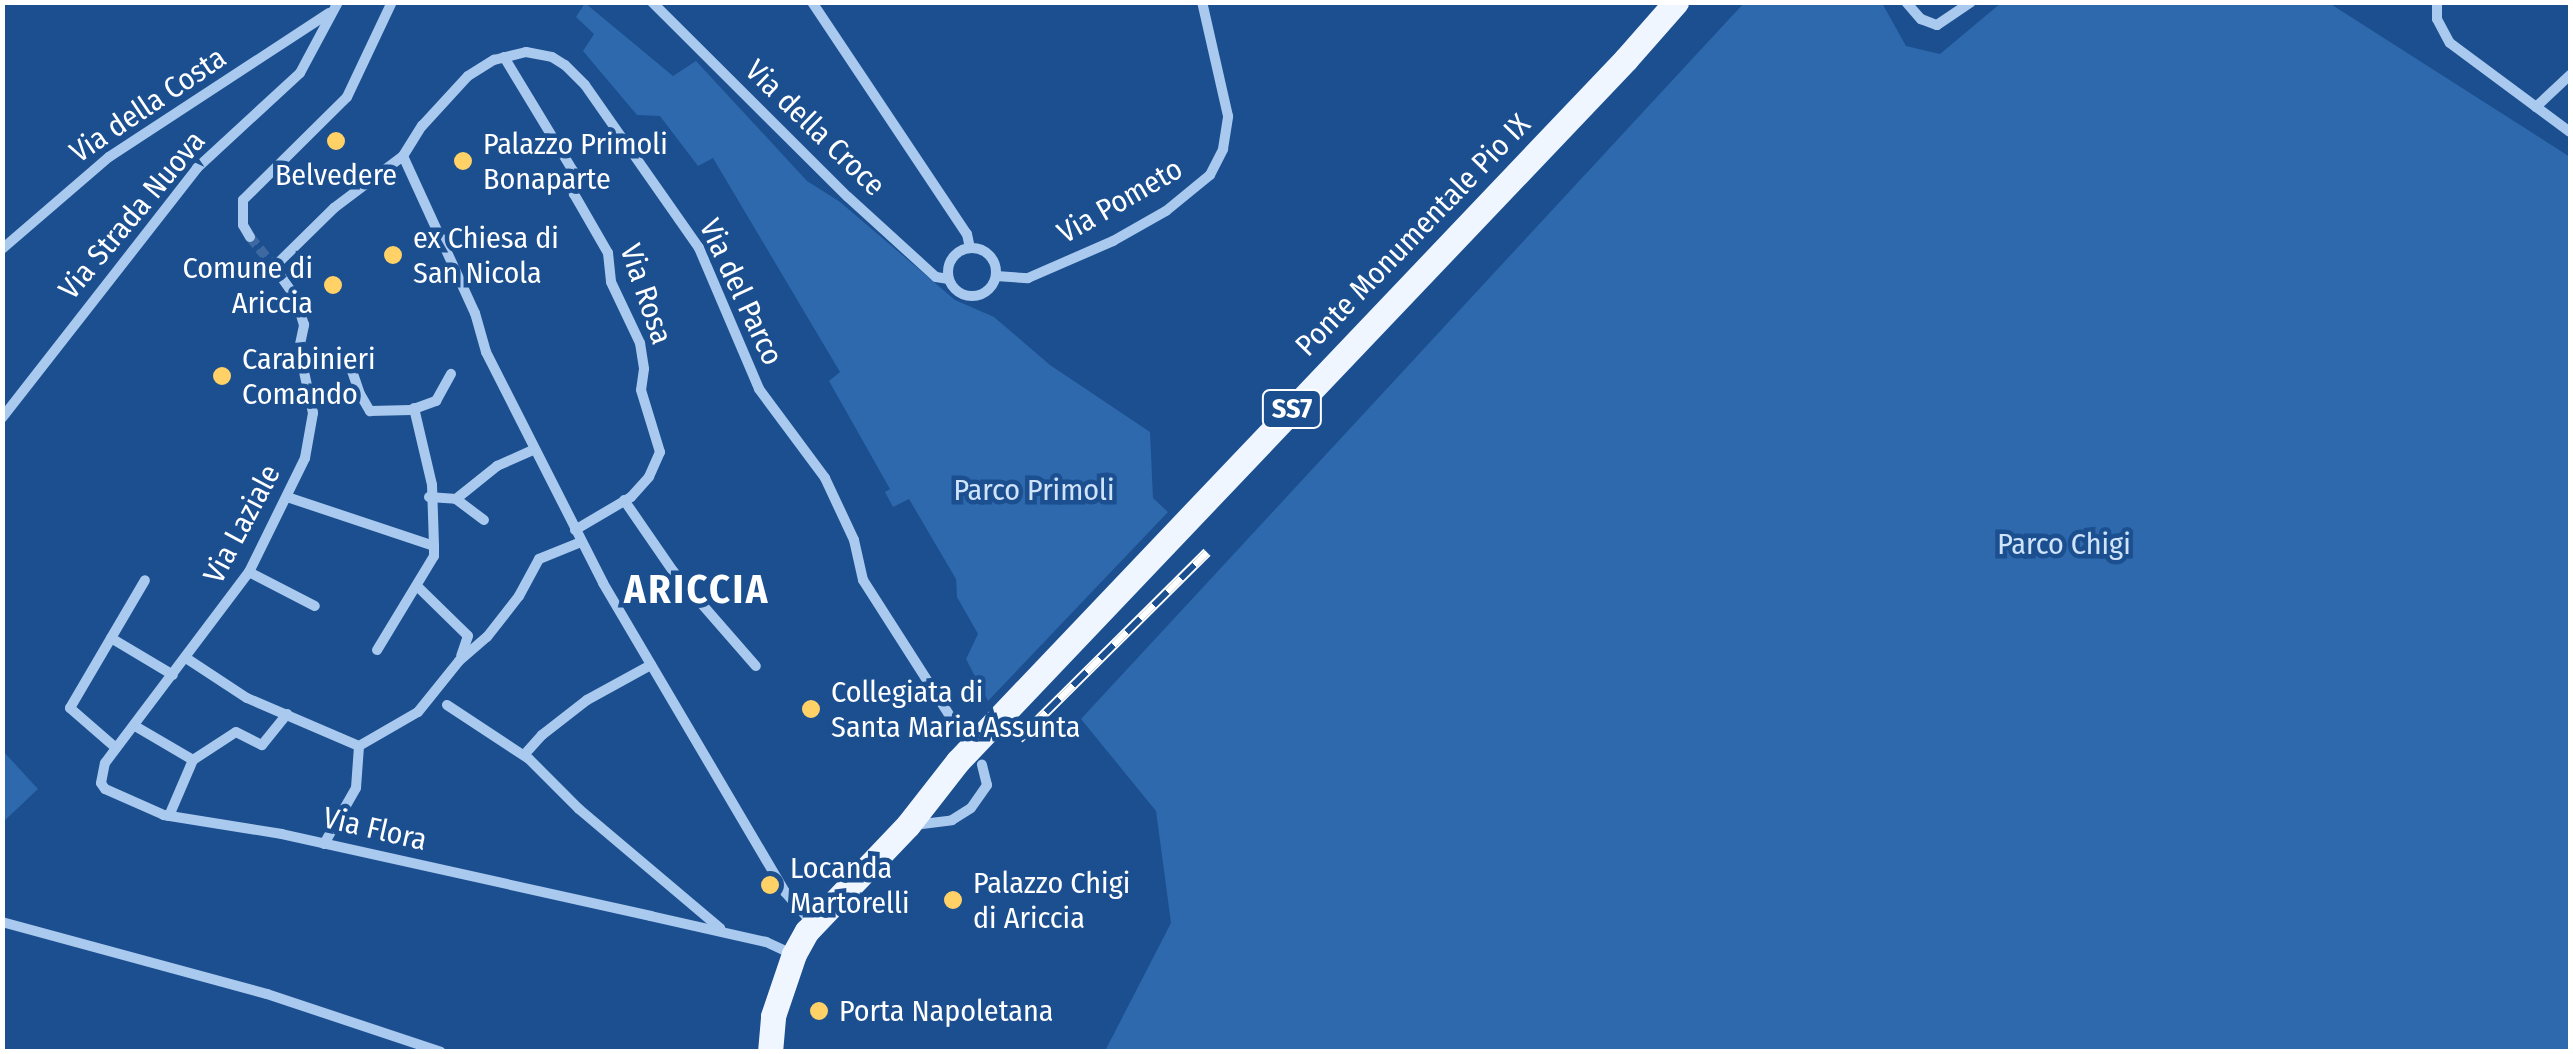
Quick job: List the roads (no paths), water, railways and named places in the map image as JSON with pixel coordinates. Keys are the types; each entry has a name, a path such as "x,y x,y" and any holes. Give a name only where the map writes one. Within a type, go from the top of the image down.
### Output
{"main road":[{"name":"Ponte Monumentale Pio IX","path":"970,763 1676,2"},
{"name":"SS7","path":"770,1052 773,1016 794,954 813,924 970,763"}],"street":[{"path":"250,237 243,225 243,200 347,97 392,2"},
{"name":"Via della Croce","path":"652,2 848,197 936,277 949,279"},
{"name":"Via della Croce","path":"812,2 967,234 970,248"},
{"name":"Via Pometo","path":"996,276 1028,278 1112,241 1166,211 1210,176 1223,150 1228,116 1202,2"},
{"path":"1906,2 1922,19 1937,25 1971,2"},
{"path":"2437,2 2437,19 2450,43 2570,132"},
{"name":"Via della Costa","path":"2,249 109,157 334,8"},
{"name":"Via Strada Nuova","path":"2,418 197,168 300,73 334,8"},
{"name":"Via del Parco","path":"504,57 540,53 565,65 586,85 665,195 699,248 759,389 825,478 854,540 863,580 959,730"},
{"path":"504,57 454,88 403,156 475,314 482,343 575,530 785,892 813,924"},
{"name":"Via Rosa","path":"504,57 573,171 574,194 608,253 612,282 640,343 644,369 641,390 660,457 648,477 624,500 575,530"},
{"path":"2536,107 2570,75"},
{"name":"Via Laziale","path":"101,775 116,748 250,572 309,443 310,401 300,349 302,312 274,267 334,208 403,156"},
{"path":"970,248 990,256 996,276 989,290 975,296 958,292 949,279 952,258 970,248"},
{"path":"350,366 370,411 414,408 436,401 451,374"},
{"path":"310,401 360,394"},
{"path":"377,650 434,556 429,497 432,484 414,408"},
{"path":"456,499 496,466 533,450"},
{"path":"287,497 434,546"},
{"path":"429,497 456,499 484,520"},
{"path":"624,500 673,571 756,666"},
{"path":"359,746 418,712 459,661 488,637 519,596 539,559 582,542"},
{"path":"250,572 314,606"},
{"path":"116,748 70,708 145,580"},
{"path":"417,586 468,636 459,661"},
{"path":"110,638 173,675"},
{"path":"186,658 247,698 327,729 359,746"},
{"path":"524,755 542,735 587,700 651,665"},
{"path":"447,705 524,755 579,810 726,933"},
{"path":"169,816 193,760 236,732 262,745 287,714"},
{"path":"134,726 193,760"},
{"path":"324,844 356,788 359,746"},
{"path":"908,825 952,820 971,808 987,785 970,763"},
{"name":"Via Flora","path":"101,775 105,789 169,816 324,844 651,916 794,954"},
{"path":"2,922 268,994 440,1052"}],"tunnel":[{"path":"250,237 274,267"}],"railway":[{"path":"1019,739 1207,552"}],"place":[{"name":"Belvedere","path":"336,141"},
{"name":"Palazzo Primoli Bonaparte","path":"463,161"},
{"name":"ex Chiesa di San Nicola","path":"393,255"},
{"name":"Comune di Ariccia","path":"333,285"},
{"name":"Carabinieri Comando","path":"222,376"},
{"name":"Collegiata di Santa Maria Assunta","path":"811,709"},
{"name":"Locanda Martorelli","path":"770,885"},
{"name":"Palazzo Chigi di Ariccia","path":"953,900"},
{"name":"Porta Napoletana","path":"819,1011"}],"district":[{"name":"ARICCIA","path":"697,590"}],"park label":[{"name":"Parco Primoli","path":"1034,490"},
{"name":"Parco Chigi","path":"2064,544"}]}
